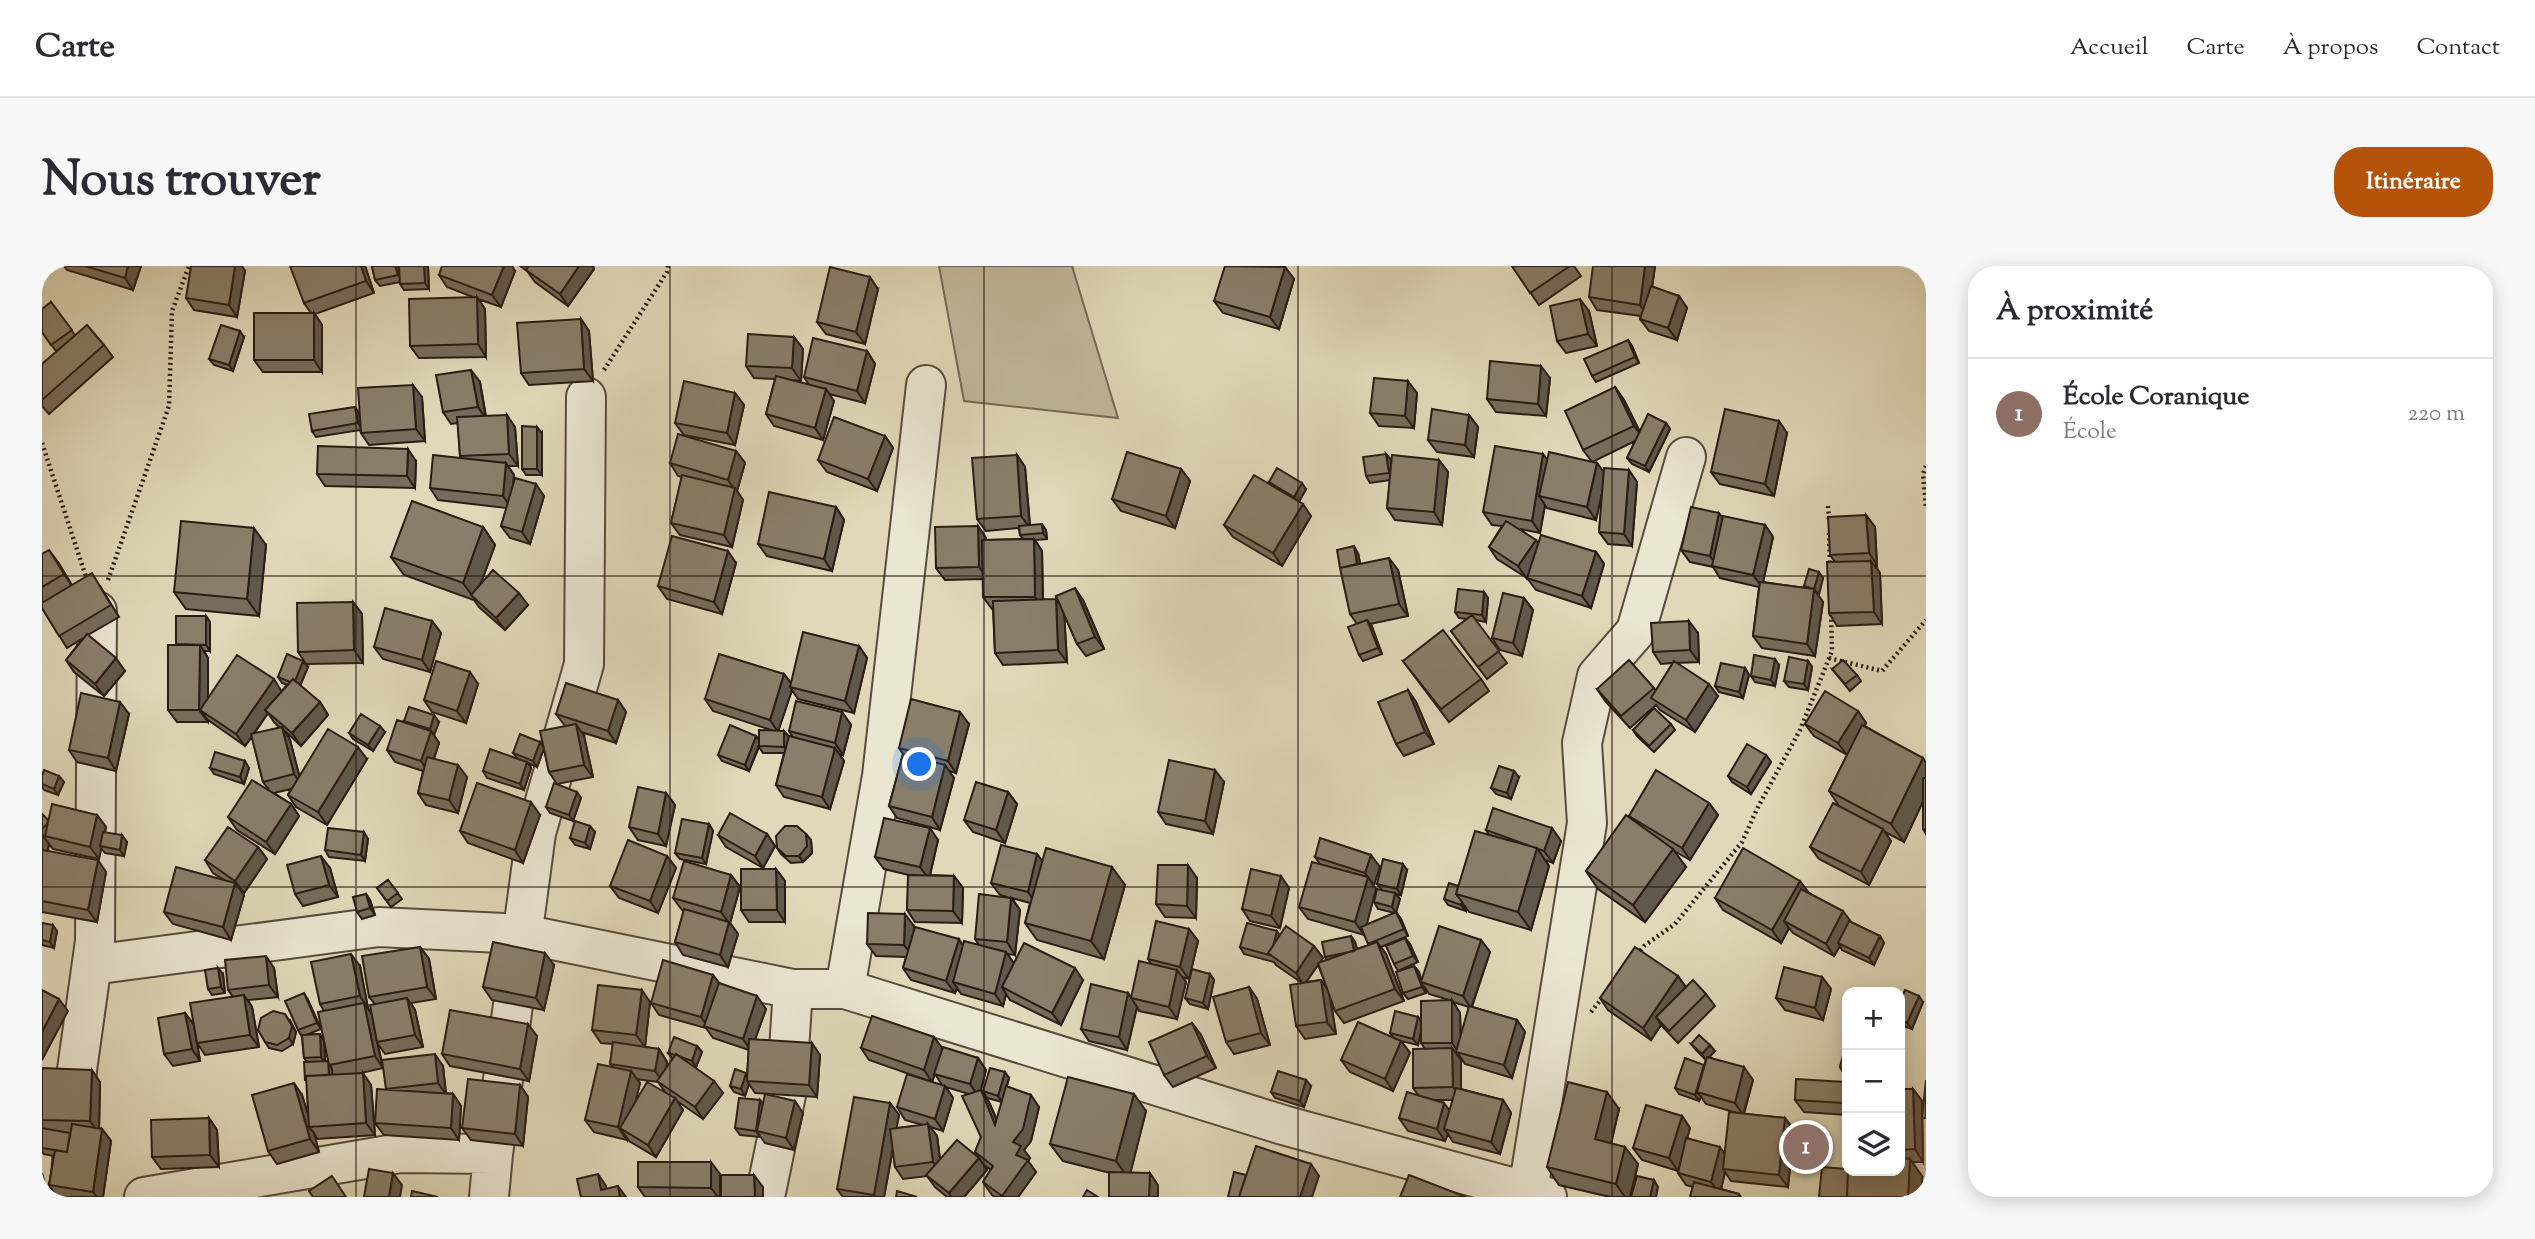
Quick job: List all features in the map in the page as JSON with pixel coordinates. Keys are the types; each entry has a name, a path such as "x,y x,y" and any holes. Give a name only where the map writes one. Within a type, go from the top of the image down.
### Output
{"street":[{"path":"845,989 882,776 926,385"},
{"path":"489,1197 492,1154 536,833 584,664 586,397"},
{"path":"92,965 379,927 523,934 793,989 845,989 1283,1125 1534,1195 1587,823 1582,743 1597,676 1636,631 1686,457"},
{"path":"70,1197 78,1070 95,942 97,611"},
{"path":"765,1197 786,1094 793,989"},
{"path":"144,1197 400,1153 492,1154"}],"path":[{"path":"97,611 169,406 172,310 189,266"},
{"path":"586,397 667,272 668,266"},
{"path":"42,443 97,611"},
{"path":"1926,466 1923,474 1926,507"},
{"path":"1828,506 1830,570"},
{"path":"1636,956 1644,946 1675,924 1742,842 1800,730 1832,651 1831,610"},
{"path":"1829,658 1882,671 1926,620"},
{"path":"1589,1014 1605,995"}],"shaded area":[{"path":"939,266 1072,266 1118,418 964,401"}],"building":[{"path":"85,266 128,266 125,278"},
{"path":"191,266 235,266 229,305 186,298"},
{"path":"290,266 361,266 366,281 304,303"},
{"path":"372,266 395,266 398,275 375,280"},
{"path":"399,266 424,266 425,283 400,284"},
{"path":"442,266 504,266 492,295 439,275"},
{"path":"529,266 579,266 560,294 526,270"},
{"path":"1225,266 1285,267 1270,317 1214,301"},
{"path":"1512,266 1570,266 1530,293"},
{"path":"1593,266 1645,266 1640,305 1589,297"},
{"path":"830,267 870,277 856,332 817,322"},
{"path":"1651,286 1679,296 1668,328 1640,319"},
{"path":"477,297 478,344 410,346 409,299"},
{"path":"1580,299 1588,334 1557,341 1550,306"},
{"path":"51,302 72,330 51,345 42,332 42,309"},
{"path":"254,313 314,313 314,360 254,360"},
{"path":"581,319 584,369 521,373 517,323"},
{"path":"87,325 104,345 42,400 42,364"},
{"path":"221,325 240,331 229,365 209,359"},
{"path":"748,334 794,337 792,368 746,366"},
{"path":"813,338 867,351 857,391 804,377"},
{"path":"1628,340 1635,357 1592,376 1584,359"},
{"path":"1490,361 1541,366 1538,404 1487,399"},
{"path":"471,370 478,407 443,412 436,375"},
{"path":"776,376 826,389 815,428 766,414"},
{"path":"1374,378 1408,381 1405,416 1370,413"},
{"path":"684,381 735,393 727,433 675,423"},
{"path":"413,385 416,429 361,433 358,388"},
{"path":"1615,387 1634,426 1583,450 1565,411"},
{"path":"355,407 358,423 312,431 309,414"},
{"path":"1432,409 1469,415 1465,445 1428,440"},
{"path":"1725,409 1779,421 1765,484 1711,472"},
{"path":"1648,414 1666,423 1645,466 1627,458"},
{"path":"507,415 509,454 460,456 457,417"},
{"path":"834,417 885,436 868,479 818,460"},
{"path":"522,426 537,427 537,469 522,469"},
{"path":"678,434 736,451 728,480 670,463"},
{"path":"318,446 408,449 407,476 317,474"},
{"path":"1495,446 1543,454 1532,521 1483,512"},
{"path":"1127,452 1181,469 1166,516 1112,499"},
{"path":"1549,452 1597,463 1587,507 1539,496"},
{"path":"1386,454 1389,473 1366,476 1363,457"},
{"path":"433,455 506,463 503,496 430,488"},
{"path":"1017,455 1021,516 977,519 972,458"},
{"path":"1392,455 1439,460 1434,512 1387,508"},
{"path":"1277,468 1302,483 1294,497 1269,482"},
{"path":"1604,468 1629,470 1624,534 1599,532"},
{"path":"682,475 735,488 724,535 671,523"},
{"path":"1254,475 1303,504 1273,553 1224,525"},
{"path":"515,478 536,484 522,532 501,526"},
{"path":"769,492 836,507 824,559 758,544"},
{"path":"412,501 483,527 463,583 391,557"},
{"path":"1691,507 1719,513 1710,556 1681,550"},
{"path":"1866,515 1869,553 1830,555 1828,517"},
{"path":"1723,516 1765,525 1753,575 1712,566"},
{"path":"181,521 254,528 247,599 174,592"},
{"path":"1506,521 1536,540 1518,566 1489,547"},
{"path":"1042,524 1043,533 1020,535 1019,526"},
{"path":"978,526 979,567 936,568 935,527"},
{"path":"1541,535 1596,552 1582,596 1527,578"},
{"path":"672,536 728,551 714,602 658,586"},
{"path":"1034,539 1035,597 983,597 982,540"},
{"path":"1354,546 1357,564 1340,568 1337,550"},
{"path":"49,550 64,574 42,587 42,554"},
{"path":"1389,558 1399,604 1350,614 1340,568"},
{"path":"1871,561 1874,612 1829,613 1827,562"},
{"path":"1809,569 1819,572 1814,589 1804,586"},
{"path":"493,570 519,593 496,618 471,595"},
{"path":"92,573 111,605 59,636 42,608 42,603"},
{"path":"1760,582 1814,589 1807,644 1753,636"},
{"path":"1075,588 1095,637 1077,644 1056,596"},
{"path":"1458,589 1484,592 1482,615 1455,612"},
{"path":"1503,593 1524,598 1513,643 1492,638"},
{"path":"1056,599 1058,650 995,653 993,601"},
{"path":"353,602 354,650 298,652 297,603"},
{"path":"385,608 432,621 422,660 374,647"},
{"path":"1472,615 1499,651 1478,667 1451,631"},
{"path":"176,616 206,616 206,645 176,644"},
{"path":"1367,620 1378,648 1359,655 1348,627"},
{"path":"1689,621 1690,650 1653,652 1651,623"},
{"path":"1443,630 1481,679 1441,709 1403,661"},
{"path":"803,632 859,646 845,701 790,687"},
{"path":"87,634 116,658 95,684 66,660"},
{"path":"168,645 200,645 199,710 168,710"},
{"path":"287,654 303,661 295,681 293,679 290,682 278,677"},
{"path":"719,654 784,674 770,720 705,699"},
{"path":"237,655 274,679 236,734 200,710"},
{"path":"1754,655 1775,659 1771,680 1751,676"},
{"path":"1789,657 1808,661 1804,684 1784,681"},
{"path":"1629,660 1654,688 1621,716 1597,689"},
{"path":"1843,660 1857,675 1845,684 1832,669"},
{"path":"436,661 470,672 457,711 424,700"},
{"path":"1674,661 1709,684 1686,720 1651,698"},
{"path":"1721,663 1745,668 1739,692 1715,686"},
{"path":"293,679 320,702 292,733 265,710"},
{"path":"566,683 618,700 608,731 556,714"},
{"path":"1408,690 1425,732 1396,744 1378,702"},
{"path":"1825,691 1858,711 1838,743 1805,724"},
{"path":"81,693 120,702 108,758 69,750"},
{"path":"911,699 960,712 948,761 899,748"},
{"path":"796,701 842,712 835,743 789,731"},
{"path":"409,707 434,715 430,729 404,721"},
{"path":"1654,708 1671,724 1649,746 1633,730"},
{"path":"361,714 380,726 368,745 349,733"},
{"path":"397,720 431,731 421,761 387,750"},
{"path":"576,724 584,765 549,772 540,731"},
{"path":"730,725 756,736 745,765 718,755"},
{"path":"1862,725 1923,758 1891,824 1829,791"},
{"path":"282,727 294,774 263,782 251,734"},
{"path":"328,729 358,747 318,812 288,795"},
{"path":"759,730 784,731 784,747 759,746"},
{"path":"520,734 540,742 533,761 513,753"},
{"path":"789,736 835,748 822,797 776,785"},
{"path":"1747,744 1766,755 1747,787 1728,776"},
{"path":"490,749 527,762 520,784 483,771"},
{"path":"215,752 245,761 240,777 210,768"},
{"path":"903,754 945,765 932,817 889,806"},
{"path":"427,757 458,765 449,800 418,793"},
{"path":"1169,760 1215,770 1205,821 1158,812"},
{"path":"1499,766 1514,771 1507,793 1491,788"},
{"path":"44,770 59,776 54,789 42,784"},
{"path":"1656,770 1709,803 1682,848 1629,816"},
{"path":"1923,778 1926,778 1926,829 1923,829"},
{"path":"252,780 291,804 266,842 228,817"},
{"path":"976,782 1008,792 996,830 964,820"},
{"path":"477,783 531,802 515,850 460,831"},
{"path":"554,783 577,792 569,815 546,807"},
{"path":"638,787 666,793 658,834 629,827"},
{"path":"1833,803 1883,829 1861,872 1810,847"},
{"path":"52,804 97,815 90,847 45,836"},
{"path":"1493,808 1552,828 1544,851 1486,830"},
{"path":"730,813 767,834 755,856 718,835"},
{"path":"42,814 48,820 42,829"},
{"path":"1626,815 1673,849 1633,905 1586,871"},
{"path":"884,818 930,828 920,867 875,857"},
{"path":"682,819 709,824 702,858 675,853"},
{"path":"575,821 590,826 585,843 570,838"},
{"path":"785,826 797,826 806,834 807,846 799,856 786,856 777,848 776,836"},
{"path":"228,827 258,847 235,881 205,860"},
{"path":"328,828 364,832 361,855 325,850"},
{"path":"1475,831 1537,848 1518,912 1456,894"},
{"path":"103,832 122,835 120,850 100,846"},
{"path":"1320,838 1371,855 1365,873 1315,857"},
{"path":"628,840 667,856 650,901 610,886"},
{"path":"1001,845 1037,854 1028,892 991,883"},
{"path":"1046,848 1112,867 1091,941 1025,923"},
{"path":"1743,848 1800,881 1772,930 1715,898"},
{"path":"42,850 98,860 88,910 42,901"},
{"path":"321,856 329,885 295,894 287,865"},
{"path":"1383,859 1403,864 1397,889 1377,884"},
{"path":"684,861 731,875 721,912 673,898"},
{"path":"1312,862 1368,877 1355,922 1299,907"},
{"path":"1158,865 1188,865 1187,906 1156,904"},
{"path":"176,867 235,883 223,927 164,912"},
{"path":"741,869 776,869 777,910 741,910"},
{"path":"1251,869 1281,876 1271,916 1242,909"},
{"path":"908,875 954,876 953,911 907,910"},
{"path":"388,880 398,893 387,901 377,888"},
{"path":"1449,883 1458,886 1456,894 1462,902 1461,905 1444,899"},
{"path":"1377,889 1395,893 1392,907 1374,902"},
{"path":"1801,889 1843,911 1826,944 1784,921"},
{"path":"366,894 370,908 357,912 353,897"},
{"path":"979,894 1011,898 1007,942 975,939"},
{"path":"684,909 729,922 720,955 675,942"},
{"path":"1396,912 1404,929 1368,944 1361,927"},
{"path":"868,913 905,914 904,945 867,944"},
{"path":"1156,921 1189,929 1180,967 1148,959"},
{"path":"1849,921 1880,936 1869,958 1838,943"},
{"path":"42,923 53,925 50,942 42,940"},
{"path":"1247,923 1277,931 1269,955 1240,947"},
{"path":"1286,926 1314,946 1296,973 1268,953"},
{"path":"1439,926 1481,940 1463,996 1421,982"},
{"path":"915,927 959,939 946,981 903,968"},
{"path":"1351,936 1354,951 1325,957 1322,942"},
{"path":"1405,938 1413,956 1394,964 1386,946"},
{"path":"964,941 1006,952 995,994 953,982"},
{"path":"493,942 545,953 536,998 483,987"},
{"path":"1377,942 1395,989 1335,1011 1318,963"},
{"path":"1024,943 1075,968 1052,1013 1002,987"},
{"path":"420,947 427,987 369,997 362,956"},
{"path":"1635,947 1678,976 1643,1028 1600,998"},
{"path":"351,954 360,996 320,1004 311,962"},
{"path":"266,956 269,985 228,990 225,960"},
{"path":"663,960 713,975 701,1017 651,1003"},
{"path":"1139,961 1177,970 1169,1007 1131,998"},
{"path":"1414,966 1422,987 1403,993 1396,972"},
{"path":"1784,967 1822,977 1815,1008 1776,998"},
{"path":"218,968 221,987 208,989 205,970"},
{"path":"1192,969 1210,974 1203,1003 1185,998"},
{"path":"1321,980 1327,1022 1296,1026 1290,985"},
{"path":"1693,980 1706,994 1669,1031 1656,1017"},
{"path":"719,983 757,996 743,1039 704,1026"},
{"path":"1091,984 1128,993 1119,1037 1081,1029"},
{"path":"598,985 642,990 636,1035 592,1030"},
{"path":"1249,987 1261,1033 1226,1042 1213,997"},
{"path":"42,990 59,999 42,1032"},
{"path":"1905,990 1919,996 1907,1023 1905,1022"},
{"path":"304,993 317,1023 298,1030 285,1001"},
{"path":"244,995 250,1035 197,1043 190,1003"},
{"path":"407,998 415,1035 377,1042 370,1005"},
{"path":"1452,1000 1452,1043 1421,1043 1421,1001"},
{"path":"364,1003 375,1056 329,1065 318,1012"},
{"path":"1469,1006 1517,1020 1504,1065 1456,1052"},
{"path":"450,1010 528,1024 520,1069 442,1054"},
{"path":"273,1011 285,1014 292,1026 289,1038 277,1045 265,1042 258,1030 261,1018"},
{"path":"1395,1011 1418,1017 1413,1039 1390,1033"},
{"path":"185,1013 192,1049 164,1054 158,1018"},
{"path":"872,1016 934,1037 924,1070 861,1048"},
{"path":"1358,1022 1401,1041 1385,1079 1341,1060"},
{"path":"1192,1023 1207,1056 1164,1075 1149,1042"},
{"path":"320,1034 321,1057 304,1058 302,1035"},
{"path":"1699,1035 1710,1045 1702,1054 1691,1044"},
{"path":"674,1037 697,1046 692,1061 668,1053"},
{"path":"749,1039 812,1043 809,1085 747,1081"},
{"path":"613,1042 659,1049 655,1071 610,1064"},
{"path":"943,1047 978,1058 970,1084 934,1074"},
{"path":"1452,1048 1453,1087 1413,1088 1413,1049"},
{"path":"435,1054 438,1083 386,1089 382,1060"},
{"path":"676,1054 714,1081 695,1107 657,1081"},
{"path":"1707,1057 1744,1067 1735,1103 1697,1092"},
{"path":"1685,1058 1704,1065 1695,1095 1675,1088"},
{"path":"328,1061 329,1075 306,1076 305,1081 304,1062"},
{"path":"598,1064 631,1071 618,1127 585,1120"},
{"path":"42,1068 92,1070 90,1121 42,1120"},
{"path":"990,1068 1005,1072 998,1096 983,1091"},
{"path":"735,1069 746,1073 741,1089 730,1086"},
{"path":"1278,1071 1306,1080 1300,1101 1271,1092"},
{"path":"363,1073 366,1123 309,1127 306,1076"},
{"path":"907,1074 945,1086 935,1119 897,1107"},
{"path":"1068,1077 1134,1094 1116,1161 1050,1144"},
{"path":"468,1079 520,1085 515,1134 462,1128"},
{"path":"1796,1079 1842,1082 1842,1103 1795,1100"},
{"path":"1926,1080 1926,1118 1922,1118"},
{"path":"647,1082 675,1098 648,1145 620,1128"},
{"path":"1568,1082 1607,1092 1595,1139 1625,1147 1616,1184 1547,1167"},
{"path":"294,1083 310,1139 268,1151 252,1095"},
{"path":"1006,1086 1031,1095 1023,1129 1013,1142 1021,1146 1016,1155 1028,1160 1002,1196 983,1182 993,1166 975,1152 981,1137 962,1096 981,1090 995,1125"},
{"path":"1456,1088 1503,1100 1491,1142 1444,1129"},
{"path":"377,1089 453,1094 451,1128 375,1123"},
{"path":"1905,1089 1913,1089 1915,1149 1905,1150"},
{"path":"1407,1092 1444,1103 1437,1129 1399,1118"},
{"path":"765,1094 795,1101 786,1138 757,1131"},
{"path":"854,1097 890,1103 874,1195 837,1189"},
{"path":"739,1098 760,1100 756,1131 735,1128"},
{"path":"1646,1105 1682,1116 1669,1158 1633,1148"},
{"path":"1729,1112 1785,1118 1779,1175 1723,1169"},
{"path":"209,1118 210,1155 152,1157 151,1120"},
{"path":"72,1124 102,1129 93,1192 49,1185 55,1150 67,1152"},
{"path":"928,1124 933,1162 895,1167 890,1129"},
{"path":"42,1128 70,1133 67,1152 42,1148"},
{"path":"1686,1138 1720,1147 1711,1182 1678,1173"},
{"path":"957,1140 979,1158 949,1193 926,1175"},
{"path":"1256,1146 1311,1164 1300,1197 1239,1197"},
{"path":"1905,1158 1910,1159 1908,1197 1847,1197 1848,1176 1905,1176"},
{"path":"638,1162 711,1162 711,1188 638,1187"},
{"path":"1822,1167 1842,1169 1842,1176 1848,1176 1847,1197 1819,1197"},
{"path":"369,1169 393,1173 389,1197 364,1197"},
{"path":"1109,1172 1150,1173 1149,1197 1109,1197"},
{"path":"1234,1172 1246,1175 1239,1197 1228,1197"},
{"path":"598,1174 601,1190 618,1186 620,1197 581,1197 577,1179"},
{"path":"721,1175 754,1175 755,1197 721,1197"},
{"path":"1409,1175 1466,1197 1400,1197"},
{"path":"332,1176 346,1197 313,1197 309,1191"},
{"path":"1637,1176 1654,1180 1650,1197 1631,1197"},
{"path":"1694,1182 1739,1194 1738,1197 1690,1197"},
{"path":"1087,1190 1098,1197 1083,1197"},
{"path":"412,1191 438,1197 411,1197"},
{"path":"897,1191 917,1197 896,1197"}],"place":[{"name":"École Coranique","path":"1806,1147"}]}
